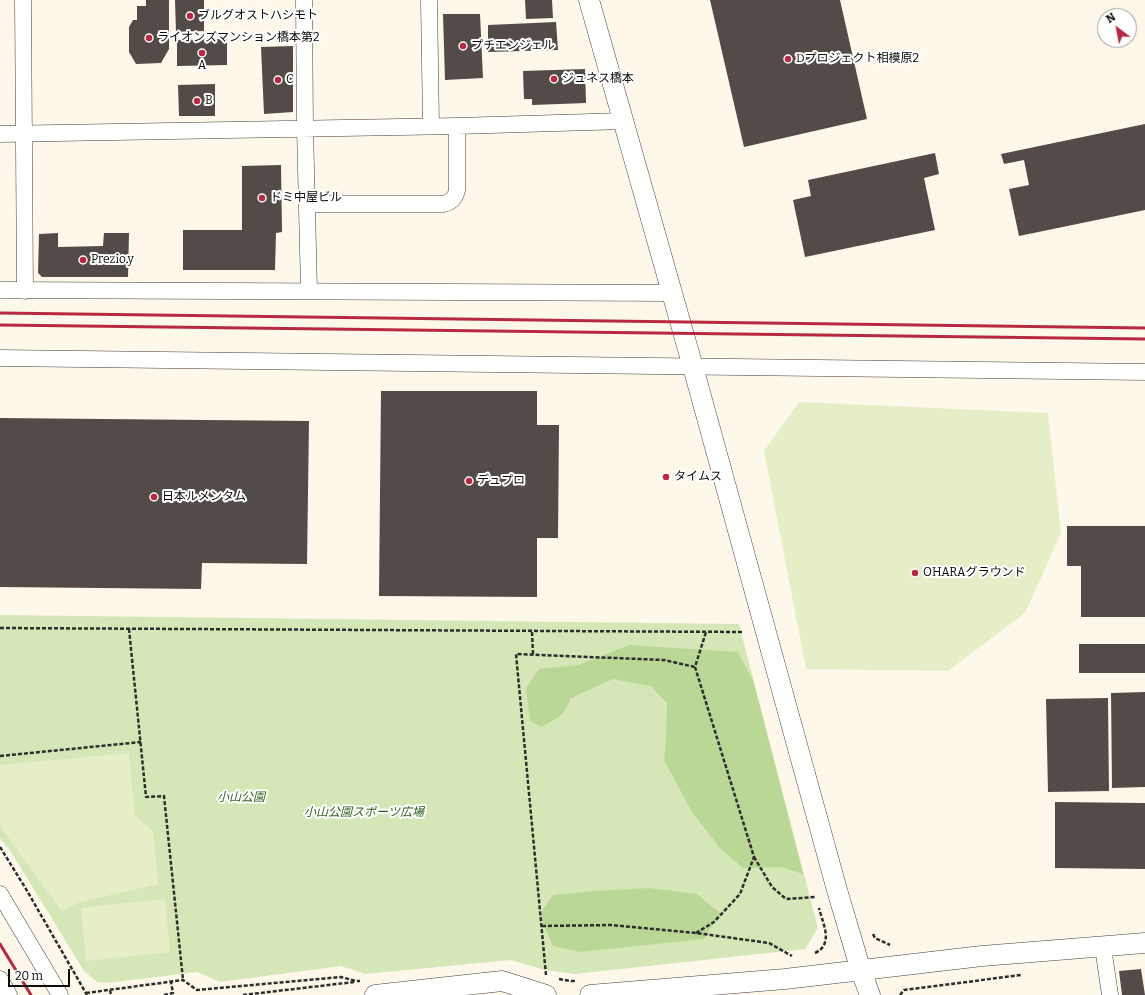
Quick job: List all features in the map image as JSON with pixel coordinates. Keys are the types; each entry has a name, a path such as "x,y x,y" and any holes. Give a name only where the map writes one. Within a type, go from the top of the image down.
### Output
{"street":[{"path":"23,0 25,291"},
{"path":"304,0 305,128 309,290"},
{"path":"429,0 431,125"},
{"path":"589,0 693,367 833,875 861,971 870,995"},
{"path":"0,134 431,125 457,126 624,121"},
{"path":"308,204 443,204 450,202 456,197 457,190 457,126"},
{"path":"0,290 309,290 672,293"},
{"path":"0,358 1145,372"},
{"path":"0,894 60,995"},
{"path":"584,988 610,994 785,979 1005,954 1145,943"},
{"path":"1103,947 1110,995"},
{"path":"0,979 9,995"},
{"path":"369,988 502,981 546,995"}],"path":[{"path":"742,624 746,639"},
{"path":"0,628 744,632"},
{"path":"129,629 146,797 164,796 183,980"},
{"path":"532,632 533,655"},
{"path":"706,632 695,667 754,857 772,887 786,898 816,897 827,937 826,943 822,949 817,953 811,954"},
{"path":"584,988 571,981 546,977 516,654 664,660 695,667"},
{"path":"0,756 140,742"},
{"path":"0,847 87,994 183,980 198,990 341,977 356,981 369,988"},
{"path":"696,934 714,922 740,894 754,857"},
{"path":"542,926 612,925 696,934 770,943 792,956"},
{"path":"784,957 798,955"},
{"path":"243,995 356,981"},
{"path":"164,995 173,993 171,982"},
{"path":"110,990 111,995"},
{"path":"900,995 904,990"}],"green space":[{"name":"OHARAグラウンド","path":"799,402 1048,413 1061,533 1025,613 948,671 806,669 764,451"},
{"name":"小山公園","path":"0,615 739,624 818,928 805,949 575,974 545,970 511,960 365,974 341,966 220,982 197,972 107,983 97,982 84,971 11,852 0,838"},
{"path":"629,645 738,652 753,680 803,874 781,867 743,868 720,848 692,812 664,760 667,703 651,686 613,679 571,698 562,715 542,727 530,721 526,688 539,669 578,665"},
{"path":"129,753 135,816 153,831 158,884 80,902 62,912 0,826 0,765"},
{"path":"649,888 697,894 720,913 704,939 580,952 553,946 542,921 542,911 553,895"},
{"path":"165,899 170,952 86,961 81,908"}],"building":[{"name":"ライオンズマンション橋本第2","path":"146,0 169,0 169,49 161,63 136,64 129,52 129,27 133,20 137,20 137,6 146,6"},
{"name":"ブルグオストハシモト","path":"175,0 204,0 204,31 176,32"},
{"path":"525,0 552,0 553,18 526,19"},
{"name":"Dプロジェクト相模原2","path":"710,0 840,0 867,119 744,147"},
{"name":"プチエンジェル","path":"443,14 480,14 483,78 445,80"},
{"path":"556,22 558,50 488,52 488,25"},
{"name":"A","path":"227,39 227,65 177,66 177,40"},
{"name":"C","path":"293,46 293,112 264,114 261,47"},
{"name":"ジュネス橋本","path":"585,69 586,103 532,105 532,99 524,99 523,71"},
{"name":"B","path":"215,84 215,116 179,116 178,85"},
{"path":"1145,124 1145,210 1019,236 1009,189 1029,185 1024,160 1004,164 1001,154"},
{"path":"935,153 939,174 924,178 935,230 805,257 793,200 811,196 808,180"},
{"name":"ドミ中屋ビル","path":"281,165 282,232 276,233 275,270 183,270 183,230 242,230 242,166"},
{"name":"Prezio.y","path":"58,233 58,247 103,246 104,233 129,233 128,277 42,277 38,273 39,234"},
{"name":"デュプロ","path":"381,391 537,391 537,425 559,425 558,538 537,538 537,597 379,596"},
{"name":"日本ルメンタム","path":"0,418 309,421 307,564 202,563 201,589 0,587"},
{"path":"1067,526 1145,526 1145,617 1081,617 1081,566 1067,566"},
{"path":"1079,644 1145,644 1145,673 1079,673"},
{"path":"1145,692 1145,787 1112,788 1111,693"},
{"path":"1108,698 1109,791 1048,792 1046,699"},
{"path":"1055,802 1145,803 1145,869 1055,868"},
{"path":"1141,969 1145,995 1122,995 1119,971"}],"railway":[{"path":"0,313 1145,328"},
{"path":"0,325 1145,339"},
{"path":"0,944 31,995"}],"place":[{"name":"ブルグオストハシモト","path":"190,16"},
{"name":"ライオンズマンション橋本第2","path":"149,38"},
{"name":"プチエンジェル","path":"463,46"},
{"name":"A","path":"202,53"},
{"name":"Dプロジェクト相模原2","path":"788,59"},
{"name":"ジュネス橋本","path":"554,79"},
{"name":"C","path":"278,80"},
{"name":"B","path":"197,101"},
{"name":"ドミ中屋ビル","path":"262,198"},
{"name":"Prezio.y","path":"83,260"},
{"name":"タイムス","path":"666,477"},
{"name":"デュプロ","path":"469,481"},
{"name":"日本ルメンタム","path":"154,497"},
{"name":"OHARAグラウンド","path":"915,573"}],"park label":[{"name":"小山公園スポーツ広場","path":"364,813"}]}
